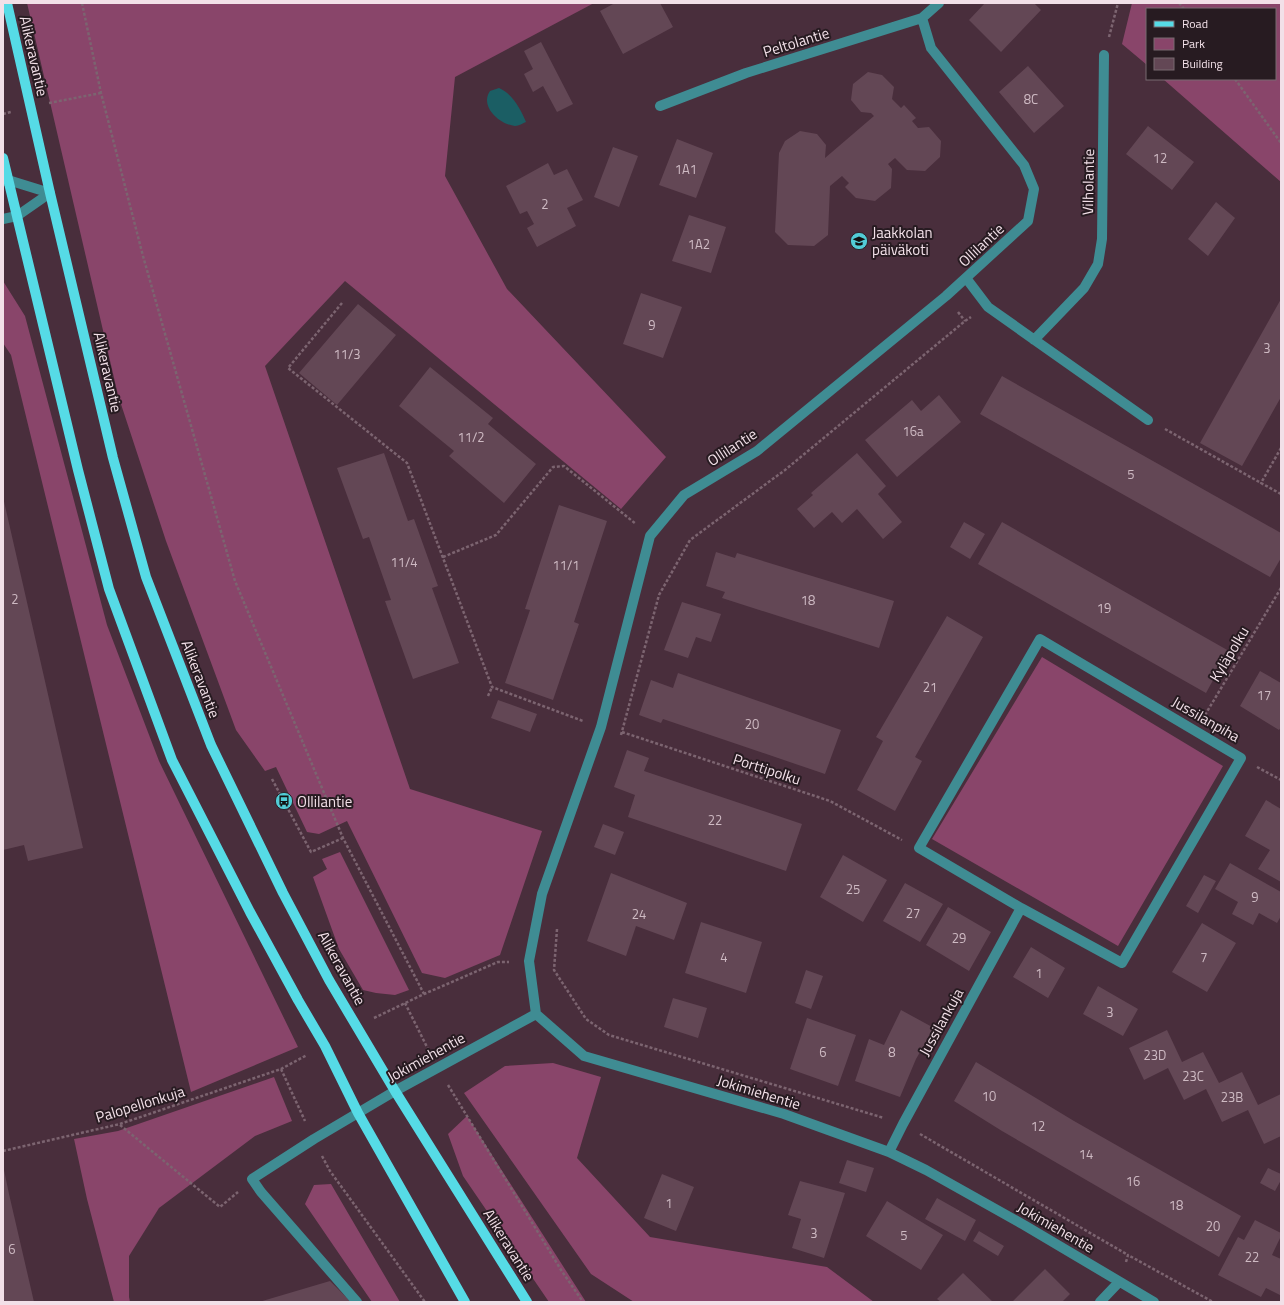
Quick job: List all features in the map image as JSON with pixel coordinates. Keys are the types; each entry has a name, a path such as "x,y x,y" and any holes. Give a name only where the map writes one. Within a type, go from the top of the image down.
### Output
{"main road":[{"name":"Alikeravantie","path":"7,3 50,193 113,458 148,585 211,745 283,893 326,973 395,1091 527,1302"},
{"path":"3,158 6,181 17,216 78,470 110,589 172,760 250,912 324,1046 358,1113 465,1302"}],"street":[{"name":"Peltolantie","path":"660,106 746,73 922,18 939,3"},
{"name":"Ollilantie","path":"536,1014 529,961 542,894 601,727 650,536 684,495 757,451 966,278 1028,221 1034,189 1024,165 931,48 922,18"},
{"name":"Vilholantie","path":"1034,340 1084,288 1098,264 1102,239 1104,55"},
{"path":"6,181 50,193"},
{"path":"3,219 17,216 50,193"},
{"path":"966,278 988,307 1148,420"},
{"name":"Jussilanpiha","path":"1040,639 1241,758 1122,963 1021,908 919,848 1040,639"},
{"name":"Jussilankuja","path":"889,1152 1021,908"},
{"name":"Jokimiehentie","path":"252,1179 314,1139 395,1091 536,1014 584,1056 784,1114 889,1152 926,1170 1154,1302"},
{"path":"252,1179 261,1192 357,1302"},
{"path":"1100,1302 1119,1282"}],"path":[{"path":"82,3 101,93 143,256 235,580 343,838 424,994"},
{"path":"1104,55 1118,3"},
{"path":"1235,80 1281,143"},
{"path":"3,114 101,93"},
{"path":"342,303 288,368 407,463 492,686 488,696"},
{"path":"620,740 659,594 690,540 785,470 965,321 988,307"},
{"path":"1148,420 1281,494"},
{"path":"1260,483 1281,448"},
{"path":"443,557 496,535 553,467 564,466 650,536"},
{"name":"Kyläpolku","path":"1195,731 1281,588"},
{"name":"Porttipolku","path":"492,686 601,727 622,732 830,801 919,848"},
{"path":"1241,758 1281,780"},
{"path":"272,779 311,852 343,838"},
{"path":"554,970 558,923"},
{"path":"583,1302 561,1270 438,1068 405,1003 498,962 529,961 554,970 586,1019 610,1035 903,1124 1128,1255 1213,1302"},
{"name":"Palopellonkuja","path":"3,1151 120,1124 281,1069 314,1139"},
{"path":"120,1124 220,1207 252,1179"},
{"path":"314,1139 330,1171 425,1302"},
{"path":"1119,1282 1128,1255"}],"green space":[{"path":"27,3 594,3 455,77 445,176 507,289 666,457 621,509 345,281 265,366 410,789 542,831 500,955 445,978 422,973 347,821 319,834 307,832 276,767 265,771 236,730 166,541 118,395"},
{"path":"1132,3 1281,3 1281,182 1164,80 1276,80 1276,8 1146,8 1146,64 1122,44"},
{"path":"3,281 25,316 107,625 159,761 298,1047 191,1092 11,355 3,343"},
{"path":"1042,657 1223,766 1118,946 932,839"},
{"path":"340,852 409,990 395,995 363,990 339,949 313,877 327,869 322,859"},
{"path":"553,1063 601,1077 577,1158 650,1237 827,1267 874,1302 634,1302 591,1274 464,1093 505,1066"},
{"path":"274,1077 292,1121 255,1136 159,1208 129,1256 130,1302 114,1302 87,1199 74,1139 118,1131"},
{"path":"467,1116 586,1302 549,1302 463,1176 448,1134"},
{"path":"331,1184 400,1302 372,1302 305,1204 314,1185"}],"water":[{"path":"499,88 504,90 512,98 519,107 526,122 515,126 496,118 488,105 487,97 490,91"}],"building":[{"path":"615,3 660,3 673,27 623,54 600,11"},
{"path":"985,3 1034,3 1041,10 1001,52 969,20"},
{"path":"541,42 573,104 557,112 543,86 533,92 524,74 533,69 524,51"},
{"path":"1028,66 1064,106 1034,133 999,92"},
{"path":"868,72 882,75 894,87 892,99 901,108 904,105 916,118 912,121 918,128 929,127 941,141 940,157 925,171 907,170 895,158 888,164 892,169 891,188 875,201 856,198 845,187 849,183 842,176 830,186 828,235 814,246 788,245 775,232 779,153 785,141 800,131 817,134 826,145 825,158 874,116 871,113 861,112 851,100 853,84"},
{"path":"1148,126 1194,162 1172,190 1126,154"},
{"path":"677,139 713,153 696,198 659,185"},
{"path":"613,147 638,156 619,207 594,197"},
{"path":"548,163 554,175 567,169 583,200 567,208 576,226 537,247 527,228 534,224 527,211 520,214 506,186"},
{"path":"1216,202 1235,218 1208,256 1188,239"},
{"path":"689,215 726,227 711,273 672,261"},
{"path":"641,293 682,307 663,358 623,344"},
{"path":"1281,299 1281,397 1242,466 1200,443"},
{"path":"358,304 396,335 337,405 299,373"},
{"path":"430,367 493,418 488,424 536,464 504,503 449,456 454,451 399,406"},
{"path":"1002,376 1281,533 1281,558 1270,577 980,414"},
{"path":"939,395 961,422 897,477 865,440 912,400 921,411"},
{"path":"384,453 408,521 414,519 438,586 432,588 459,663 413,679 385,601 391,600 369,537 363,539 337,468"},
{"path":"857,453 886,486 878,494 902,522 883,539 857,509 842,523 832,512 814,528 797,509 813,495 811,493"},
{"path":"3,497 83,848 28,861 24,845 3,850"},
{"path":"559,505 607,521 574,622 579,624 553,700 505,683 530,610 525,609"},
{"path":"964,522 985,534 970,559 950,547"},
{"path":"1002,522 1229,651 1206,693 978,564"},
{"path":"716,552 735,558 737,553 894,601 879,648 722,598 725,592 706,586"},
{"path":"682,602 721,614 711,642 696,637 688,658 664,650"},
{"path":"947,616 983,637 915,757 922,761 895,811 857,790 883,741 876,737"},
{"path":"1260,671 1281,683 1281,727 1279,730 1240,706"},
{"path":"678,673 841,730 825,774 663,719 661,723 639,715 651,680 673,688"},
{"path":"498,700 537,714 530,732 491,718"},
{"path":"627,750 649,758 644,771 802,824 786,871 628,817 635,795 614,787"},
{"path":"1266,800 1281,809 1281,882 1258,869 1270,850 1245,836"},
{"path":"603,824 624,832 615,855 594,847"},
{"path":"843,855 887,880 863,922 820,897"},
{"path":"1230,863 1281,892 1281,916 1277,923 1259,913 1253,925 1232,914 1238,902 1215,889"},
{"path":"611,873 687,903 674,940 636,926 626,956 587,941"},
{"path":"1204,875 1216,881 1198,913 1186,906"},
{"path":"905,883 943,904 920,942 883,921"},
{"path":"948,907 991,932 969,971 926,945"},
{"path":"701,922 762,942 746,993 685,973"},
{"path":"1202,923 1236,943 1207,992 1172,972"},
{"path":"1031,947 1065,968 1048,998 1013,977"},
{"path":"806,970 823,976 811,1009 795,1003"},
{"path":"1098,986 1138,1009 1123,1036 1083,1014"},
{"path":"673,998 707,1008 698,1038 664,1027"},
{"path":"901,1010 934,1028 916,1059 900,1097 855,1081 869,1039 884,1045"},
{"path":"807,1018 856,1035 838,1086 790,1069"},
{"path":"1167,1030 1182,1062 1203,1052 1219,1083 1242,1072 1258,1105 1281,1094 1281,1136 1264,1144 1248,1110 1222,1122 1206,1089 1184,1100 1168,1068 1144,1080 1129,1048"},
{"path":"976,1062 1074,1121 1241,1216 1219,1257 1002,1131 954,1101"},
{"path":"847,1160 874,1168 866,1192 839,1183"},
{"path":"1268,1168 1281,1174 1281,1180 1275,1191 1260,1183"},
{"path":"4,1170 9,1194 34,1302 3,1302"},
{"path":"662,1174 694,1187 676,1231 644,1218"},
{"path":"800,1181 845,1193 824,1258 792,1248 801,1219 788,1215"},
{"path":"937,1198 976,1220 965,1241 925,1219"},
{"path":"887,1201 943,1235 921,1270 866,1236"},
{"path":"1255,1220 1281,1233 1272,1255 1281,1259 1280,1295 1266,1288 1261,1297 1218,1275 1238,1237 1244,1240"},
{"path":"979,1231 1004,1246 998,1256 973,1241"},
{"path":"1045,1269 1070,1294 1062,1302 1012,1302"},
{"path":"963,1273 993,1302 941,1302 937,1299"},
{"path":"330,1281 351,1302 259,1302"}],"place":[{"name":"Jaakkolan päiväkoti","path":"859,241"},
{"name":"Ollilantie","path":"284,801"}]}
